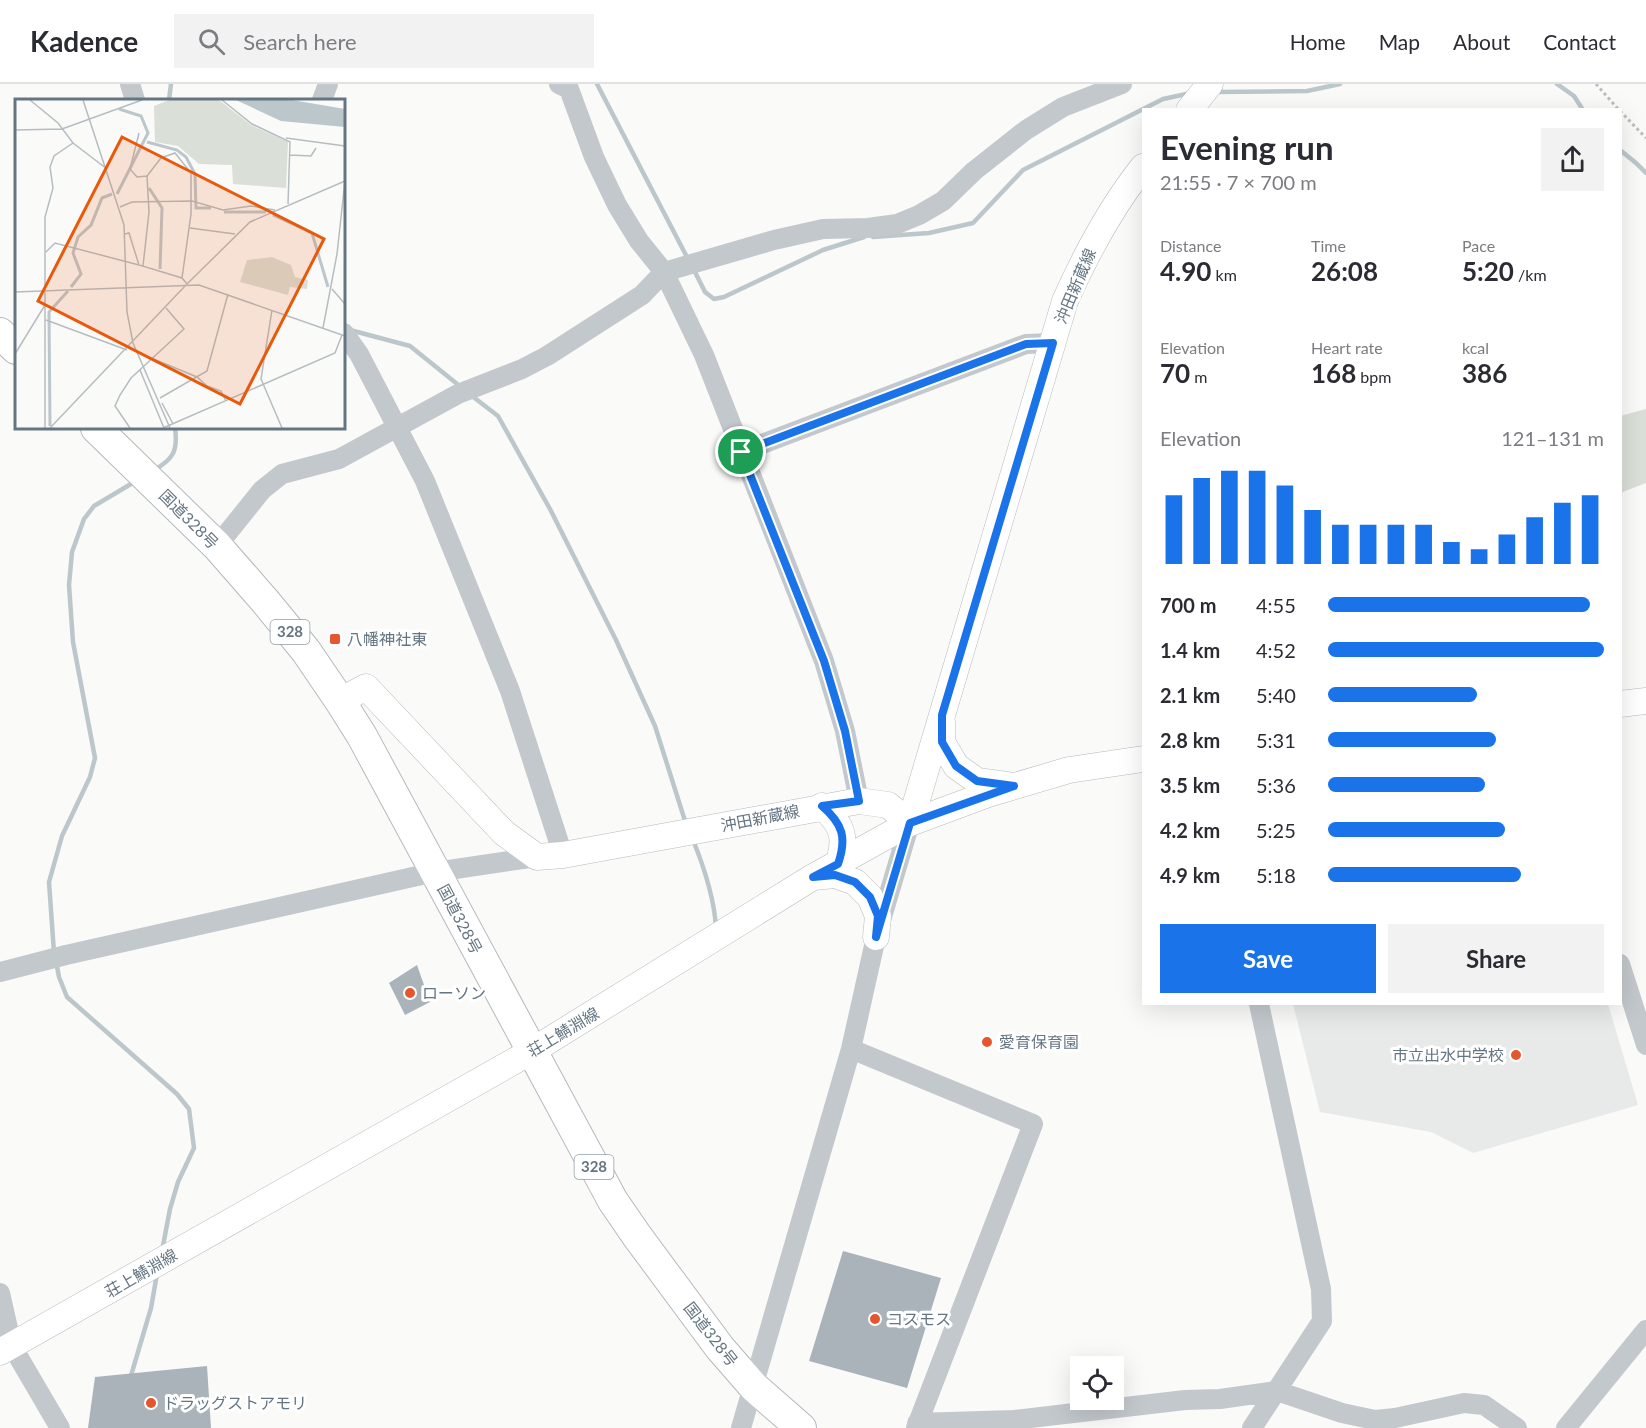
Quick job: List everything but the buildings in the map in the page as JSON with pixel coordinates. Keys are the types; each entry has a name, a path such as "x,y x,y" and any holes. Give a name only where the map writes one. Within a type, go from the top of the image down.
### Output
{"highway":[{"name":"国道328号","path":"97,429 217,546 306,651 362,736 613,1201 720,1348 754,1387 801,1428"}],"main road":[{"path":"1192,108 1210,84"},
{"name":"沖田新蔵線","path":"537,857 563,855 859,801 888,805 910,823 1065,301 1078,272 1113,210 1142,168"},
{"path":"340,701 366,687 504,833 537,857"},
{"path":"1622,704 1646,700"},
{"path":"942,715 942,742 956,766 977,781 1014,786"},
{"name":"荘上鯖淵線","path":"6,1349 532,1051 813,877 910,823 1014,786 1069,770 1142,759"},
{"path":"822,806 834,817 843,838 844,847 838,864"},
{"path":"813,877 835,875 855,882 870,897 878,916 876,937"}],"street":[{"path":"130,84 135,99"},
{"path":"322,99 328,84"},
{"path":"559,84 569,89 594,157 617,205 639,241 664,272 704,355 824,661 845,731 859,801"},
{"path":"217,546 262,490 282,474 339,459 458,394 522,369 547,356 642,295 664,272 774,240 823,229 868,228 897,224 912,218 943,201 974,171 1026,130 1063,107 1122,84"},
{"path":"345,334 359,354 425,481 510,691 563,855"},
{"path":"741,452 1026,344 1053,343"},
{"path":"741,1428 851,1049 876,937 910,823"},
{"path":"0,972 57,957 435,872 537,857"},
{"path":"1622,970 1646,1045"},
{"path":"1252,1428 1322,1321 1321,1289 1259,1005"},
{"path":"851,1049 1033,1125 916,1426 1014,1420 1277,1391 1342,1413 1376,1420 1464,1403 1484,1405 1517,1428"},
{"path":"0,1293 6,1349 59,1427"},
{"path":"1566,1428 1646,1330"}],"path":[{"path":"1596,84 1617,108"},
{"path":"1622,113 1646,138"}],"shaded area":[{"path":"1646,409 1646,483 1622,492 1622,415"},
{"path":"1293,1005 1608,1005 1638,1105 1473,1153 1431,1132 1320,1112"}],"waterway":[{"path":"169,99 171,84"},
{"path":"597,84 689,261"},
{"path":"1215,92 1307,91 1340,84"},
{"path":"1557,84 1574,96 1582,108"},
{"path":"1145,108 1163,99 1191,93"},
{"path":"873,237 929,233 973,223 1023,170 1142,110"},
{"path":"1622,152 1646,173"},
{"path":"693,268 705,292 714,299 724,297 823,250 864,237"},
{"path":"350,330 410,346 461,387"},
{"path":"472,396 498,416 550,509 616,640 655,726 686,824"},
{"path":"154,470 166,462 173,453 176,442 175,429"},
{"path":"54,953 49,882 62,836 90,777 95,758 73,642 69,585 72,552 84,519 94,506 136,481"},
{"path":"693,840 708,883 716,927"},
{"path":"56,961 59,977 67,997 177,1094 189,1109 194,1148 178,1182 162,1251"},
{"path":"130,1379 151,1308 157,1274"}],"place":[{"name":"八幡神社東","path":"335,639"},
{"name":"ローソン","path":"410,993"},
{"name":"愛育保育園","path":"987,1042"},
{"name":"市立出水中学校","path":"1516,1055"},
{"name":"コスモス","path":"875,1319"},
{"name":"ドラッグストアモリ","path":"151,1403"}],"route":[{"path":"1053,343 942,715 942,742 956,766 977,781 1014,786 910,823 876,937 878,916 870,897 855,882 835,875 813,877 838,864 844,847 839,826 834,817 822,806 859,801 845,731 824,661 741,452 1026,344 1053,343"}]}
